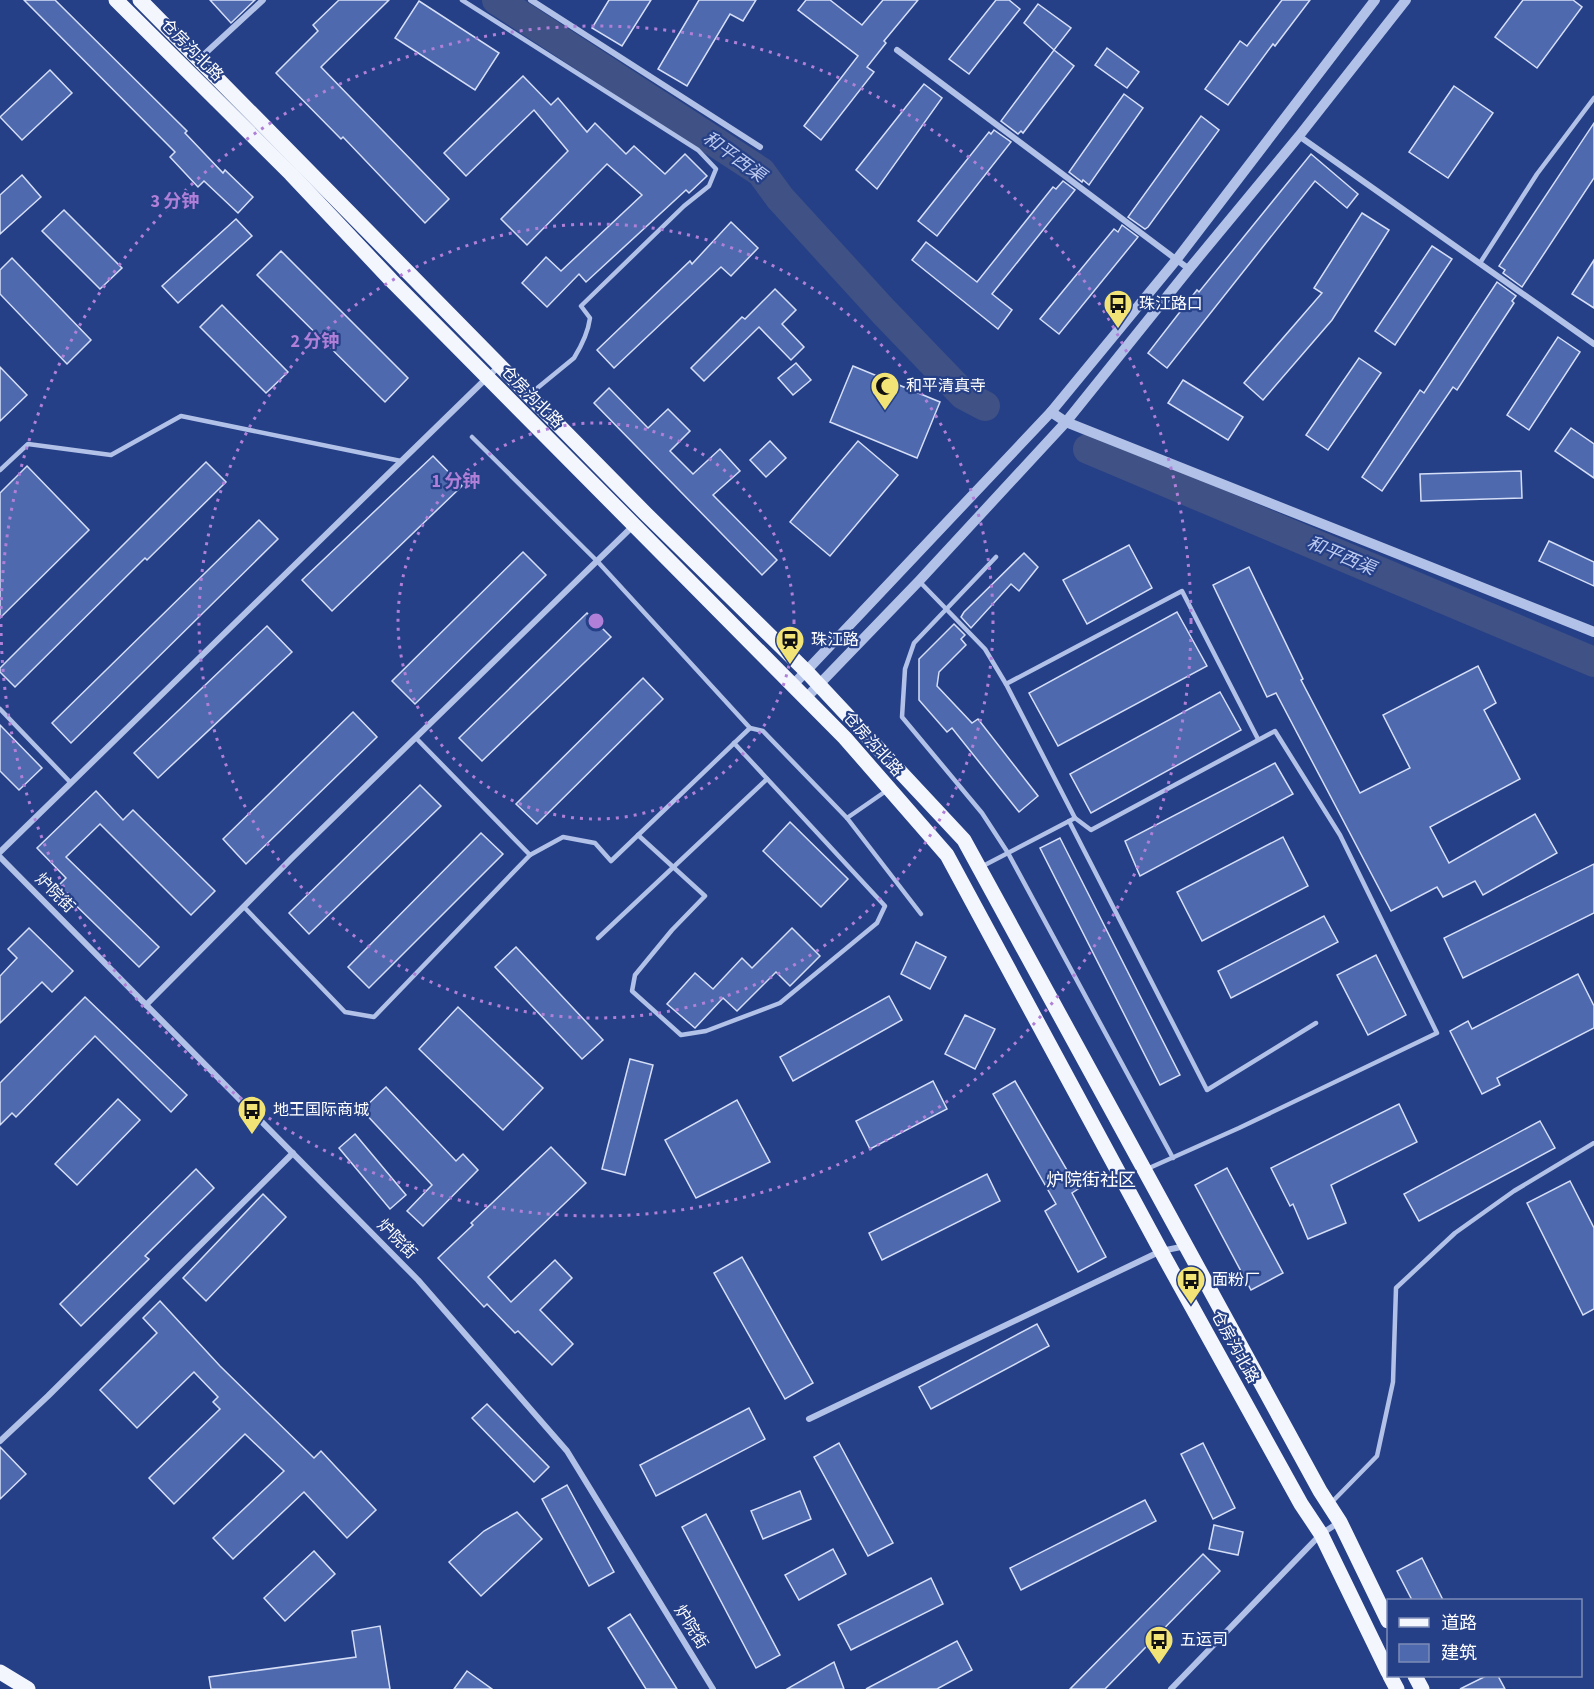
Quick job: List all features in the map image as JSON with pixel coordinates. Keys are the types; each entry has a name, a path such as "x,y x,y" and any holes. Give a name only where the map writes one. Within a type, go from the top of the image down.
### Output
{"main road":[{"name":"仓房沟北路","path":"116,0 845,738 947,855 1161,1251 1321,1534 1387,1670"},
{"name":"仓房沟北路","path":"140,0 528,396 819,684 964,840 1340,1522 1387,1617"},
{"path":"0,1672 28,1689"}],"street":[{"path":"187,71 263,0"},
{"path":"531,0 760,147"},
{"path":"793,685 1051,412 1177,259 1375,0"},
{"path":"806,698 919,581 1066,422 1299,136 1406,0"},
{"path":"897,50 1189,269"},
{"path":"1299,136 1594,344"},
{"path":"0,852 499,366"},
{"path":"1051,412 1066,422 1594,632"},
{"path":"146,1005 634,525"},
{"name":"炉院街","path":"0,857 418,1280 567,1451 713,1689"},
{"path":"0,1441 293,1153"},
{"path":"809,1419 1161,1251 1186,1246"},
{"path":"1171,1689 1321,1534 1340,1522"}],"lane":[{"path":"462,0 698,150 716,169 709,186 684,206 581,306 590,318 588,331 574,358 528,396"},
{"path":"1480,263 1537,174 1593,101"},
{"path":"0,470 28,444 111,455 181,416 401,461"},
{"path":"472,437 598,562 750,728 763,730 847,818 921,914"},
{"path":"996,557 914,644 905,669 902,717 982,813 1008,853 1173,1158"},
{"path":"919,581 985,649 1006,684 1075,818 1091,830 1275,731 1340,835 1437,1033 1145,1170"},
{"path":"1006,684 1182,591 1258,739"},
{"path":"0,709 71,783"},
{"path":"244,907 345,1012 374,1017 530,855 563,837 595,843 611,861 750,728"},
{"path":"416,738 530,855"},
{"path":"638,835 705,896 672,930 634,975 632,992 681,1035 706,1031 780,1003 877,923 885,906 734,743"},
{"path":"598,938 767,779"},
{"path":"847,818 889,788"},
{"path":"980,868 1075,818"},
{"path":"1069,821 1207,1090 1316,1023"},
{"path":"1329,1505 1377,1456 1393,1382 1396,1288 1455,1233 1514,1191 1594,1143"}],"building":[{"path":"24,0 55,0 187,131 185,133 223,173 225,170 253,197 238,213 204,181 198,187 170,157 175,152"},
{"path":"210,0 255,0 231,23"},
{"path":"339,0 389,0 321,67 449,199 425,223 343,137 341,139 276,73 318,31 313,25"},
{"path":"609,0 651,0 622,46 592,28"},
{"path":"699,0 756,0 743,21 730,14 687,86 658,69"},
{"path":"806,0 830,0 862,25 883,0 918,0 884,41 886,43 867,67 874,72 821,140 804,126 858,56 798,10"},
{"path":"996,0 1009,0 1020,9 969,74 949,59"},
{"path":"1282,0 1310,0 1275,46 1273,44 1228,105 1205,89 1240,41 1247,46"},
{"path":"1523,0 1573,0 1582,7 1537,68 1495,37"},
{"path":"419,1 499,53 475,90 395,38"},
{"path":"1038,4 1071,28 1054,50 1024,23"},
{"path":"1107,48 1139,72 1127,88 1095,65"},
{"path":"1054,50 1074,66 1023,133 1021,131 1018,134 1001,121"},
{"path":"50,70 72,93 22,140 0,117"},
{"path":"523,76 551,105 558,98 587,132 595,123 626,154 634,146 665,174 685,154 707,176 689,193 686,190 586,282 579,274 547,307 522,283 546,257 561,271 642,195 607,164 527,245 501,219 568,151 534,110 466,176 444,153"},
{"path":"924,84 942,98 877,189 856,170"},
{"path":"1454,86 1493,113 1448,178 1409,152"},
{"path":"1124,94 1143,108 1089,185 1083,180 1082,182 1069,172"},
{"path":"1201,116 1219,130 1145,229 1128,217"},
{"path":"1594,123 1594,178 1522,287 1503,273 1505,270 1499,266"},
{"path":"994,130 1011,142 937,236 918,221 989,132 991,134"},
{"path":"1311,154 1358,194 1347,208 1315,181 1167,368 1148,353 1197,290 1199,292"},
{"path":"22,175 41,197 0,234 0,195"},
{"path":"1063,181 1075,190 992,294 1012,310 998,329 912,260 926,242 977,282 1053,187 1056,189"},
{"path":"64,210 122,268 100,289 42,231"},
{"path":"1362,213 1389,230 1332,320 1263,400 1244,383 1322,293 1314,288"},
{"path":"236,219 252,236 178,303 162,286"},
{"path":"731,222 758,248 731,276 721,267 614,368 597,350 690,261 692,264"},
{"path":"1122,225 1138,237 1059,334 1040,319 1114,229 1118,232"},
{"path":"1432,246 1452,259 1395,345 1375,331"},
{"path":"281,251 408,378 385,402 257,275"},
{"path":"12,258 91,340 67,364 0,294 0,270"},
{"path":"1594,260 1594,308 1572,294"},
{"path":"1497,282 1516,296 1512,301 1514,303 1457,390 1453,387 1382,491 1362,477 1420,390 1424,393"},
{"path":"775,289 796,310 782,324 804,347 791,360 759,327 704,381 691,368 742,317 745,319"},
{"path":"222,305 288,372 266,393 200,327"},
{"path":"1558,337 1580,352 1529,430 1507,415"},
{"path":"1359,358 1381,373 1328,450 1306,435"},
{"path":"796,363 811,380 793,395 778,378"},
{"name":"和平清真寺","path":"853,366 940,402 917,458 830,422"},
{"path":"0,367 27,395 0,421"},
{"path":"1183,380 1243,417 1228,440 1168,403"},
{"path":"609,388 648,428 668,409 690,431 670,451 693,474 720,449 740,471 713,495 777,560 762,575 594,403"},
{"path":"1571,428 1594,444 1594,478 1555,451"},
{"path":"770,441 786,458 766,477 750,460"},
{"path":"858,441 898,475 830,556 790,522"},
{"path":"433,456 462,486 332,611 302,580"},
{"path":"206,462 226,482 147,560 145,558 15,687 0,672 0,668"},
{"path":"27,466 89,530 0,618 0,493"},
{"path":"1521,471 1522,498 1421,501 1420,474"},
{"path":"259,520 278,539 71,743 52,723"},
{"path":"1549,541 1594,562 1594,586 1539,561"},
{"path":"1129,545 1152,588 1087,624 1063,580"},
{"path":"523,552 546,575 415,704 392,681"},
{"path":"1024,553 1038,567 1019,591 1011,584 971,628 961,617 964,612"},
{"path":"1249,567 1303,679 1301,680 1360,793 1410,768 1383,715 1478,666 1496,703 1484,710 1520,779 1430,827 1449,863 1535,814 1557,853 1483,895 1475,881 1443,897 1437,887 1391,911 1276,693 1267,697 1213,585"},
{"path":"1177,612 1207,666 1058,746 1029,693"},
{"path":"587,613 611,637 482,761 459,738"},
{"path":"954,624 965,635 961,639 966,645 939,672 937,686 972,723 978,719 1038,796 1019,812 952,728 947,732 919,700 919,659"},
{"path":"267,626 292,652 158,778 134,753"},
{"path":"643,678 663,699 537,824 516,804"},
{"path":"1220,692 1241,730 1091,813 1070,774"},
{"path":"353,712 377,737 246,864 223,839"},
{"path":"0,725 42,768 19,790 0,771"},
{"path":"1275,763 1293,794 1140,876 1125,841"},
{"path":"420,785 441,806 309,934 289,913"},
{"path":"96,791 123,820 133,810 215,891 191,915 100,824 66,857 159,947 139,967 57,887 66,878 37,848"},
{"path":"790,822 848,879 821,907 763,851"},
{"path":"481,833 503,854 369,988 348,967"},
{"path":"1283,837 1308,886 1202,941 1177,892"},
{"path":"1060,838 1180,1075 1160,1085 1040,848"},
{"path":"1594,864 1594,913 1463,978 1444,938"},
{"path":"1324,916 1338,942 1231,998 1218,971"},
{"path":"29,928 73,971 52,992 42,982 0,1023 0,976 17,958 8,949"},
{"path":"792,928 820,956 790,986 776,972 737,1011 723,998 695,1028 667,1004 695,973 713,989 742,958 752,968"},
{"path":"916,942 946,957 930,989 901,974"},
{"path":"516,947 603,1040 582,1059 495,967"},
{"path":"1376,955 1406,1015 1368,1035 1337,975"},
{"path":"1578,974 1594,1006 1594,1028 1497,1078 1500,1085 1482,1094 1450,1031 1468,1021 1472,1029"},
{"path":"889,996 902,1020 793,1081 780,1057"},
{"path":"85,997 187,1095 171,1112 95,1036 16,1117 12,1113 0,1125 0,1083"},
{"path":"458,1007 543,1088 503,1130 419,1049"},
{"path":"965,1015 995,1029 975,1069 945,1054"},
{"path":"630,1059 653,1065 625,1175 602,1169"},
{"path":"933,1081 947,1109 870,1149 856,1121"},
{"path":"1015,1081 1078,1189 1072,1193 1106,1257 1078,1272 1045,1211 1056,1204 993,1094"},
{"path":"386,1087 456,1161 463,1154 478,1170 423,1226 407,1211 432,1185 362,1110"},
{"path":"118,1099 140,1120 77,1185 55,1164"},
{"path":"737,1100 770,1162 696,1198 665,1140"},
{"path":"1399,1104 1417,1142 1331,1185 1346,1223 1308,1239 1293,1204 1290,1206 1271,1168"},
{"path":"1540,1121 1555,1148 1419,1221 1404,1194"},
{"path":"355,1134 406,1195 390,1209 339,1148"},
{"path":"551,1147 586,1183 488,1277 511,1302 555,1260 572,1278 540,1310 573,1344 552,1365 518,1331 515,1333 487,1304 484,1307 438,1258 473,1225 471,1223"},
{"path":"1227,1168 1283,1273 1251,1290 1195,1185"},
{"path":"196,1169 214,1188 145,1256 149,1259 81,1326 60,1304"},
{"path":"987,1174 1000,1201 882,1260 869,1233"},
{"path":"1570,1181 1594,1228 1594,1309 1583,1315 1527,1203"},
{"path":"263,1194 286,1217 206,1301 183,1278"},
{"path":"742,1257 813,1383 785,1399 714,1273"},
{"path":"160,1301 220,1366 314,1458 321,1451 376,1510 347,1538 304,1492 233,1559 213,1538 284,1471 245,1434 174,1504 149,1478 220,1409 213,1402 218,1397 194,1372 137,1428 100,1390 157,1333 143,1318"},
{"path":"1037,1324 1049,1346 931,1409 919,1387"},
{"path":"487,1404 549,1467 534,1482 472,1418"},
{"path":"749,1408 765,1439 656,1496 640,1465"},
{"path":"839,1443 893,1543 868,1556 814,1457"},
{"path":"1203,1443 1235,1508 1213,1519 1181,1454"},
{"path":"0,1447 26,1474 0,1499"},
{"path":"567,1485 614,1572 589,1586 542,1499"},
{"path":"800,1491 811,1519 763,1539 751,1511"},
{"path":"1145,1500 1156,1521 1021,1590 1010,1568"},
{"path":"517,1512 542,1539 481,1596 449,1562 484,1531"},
{"path":"706,1514 780,1655 756,1668 682,1527"},
{"path":"1214,1525 1243,1532 1238,1555 1209,1549"},
{"path":"833,1549 846,1574 799,1600 785,1575"},
{"path":"314,1551 335,1574 285,1621 264,1598"},
{"path":"1203,1554 1220,1571 1105,1689 1070,1689"},
{"path":"1422,1558 1442,1599 1411,1599 1397,1571"},
{"path":"931,1578 943,1604 851,1650 838,1625"},
{"path":"630,1614 677,1689 646,1689 608,1628"},
{"path":"380,1626 390,1689 211,1689 209,1677 356,1657 352,1631"},
{"path":"957,1641 972,1670 937,1689 866,1689"},
{"path":"834,1662 844,1689 787,1689"},
{"path":"467,1671 492,1689 454,1689"},
{"path":"1484,1677 1499,1677 1505,1689 1460,1689"}],"waterway":[{"name":"和平西渠","path":"497,0 761,172 780,198 884,312 964,395 985,406"},
{"name":"和平西渠","path":"1088,449 1594,662"}],"place":[{"name":"珠江路口","path":"1118,330"},
{"name":"和平清真寺","path":"885,412"},
{"name":"珠江路","path":"790,666"},
{"name":"地王国际商城","path":"252,1136"},
{"name":"面粉厂","path":"1191,1306"},
{"name":"五运司","path":"1159,1666"}],"district":[{"name":"炉院街社区","path":"1091,1180"}]}
